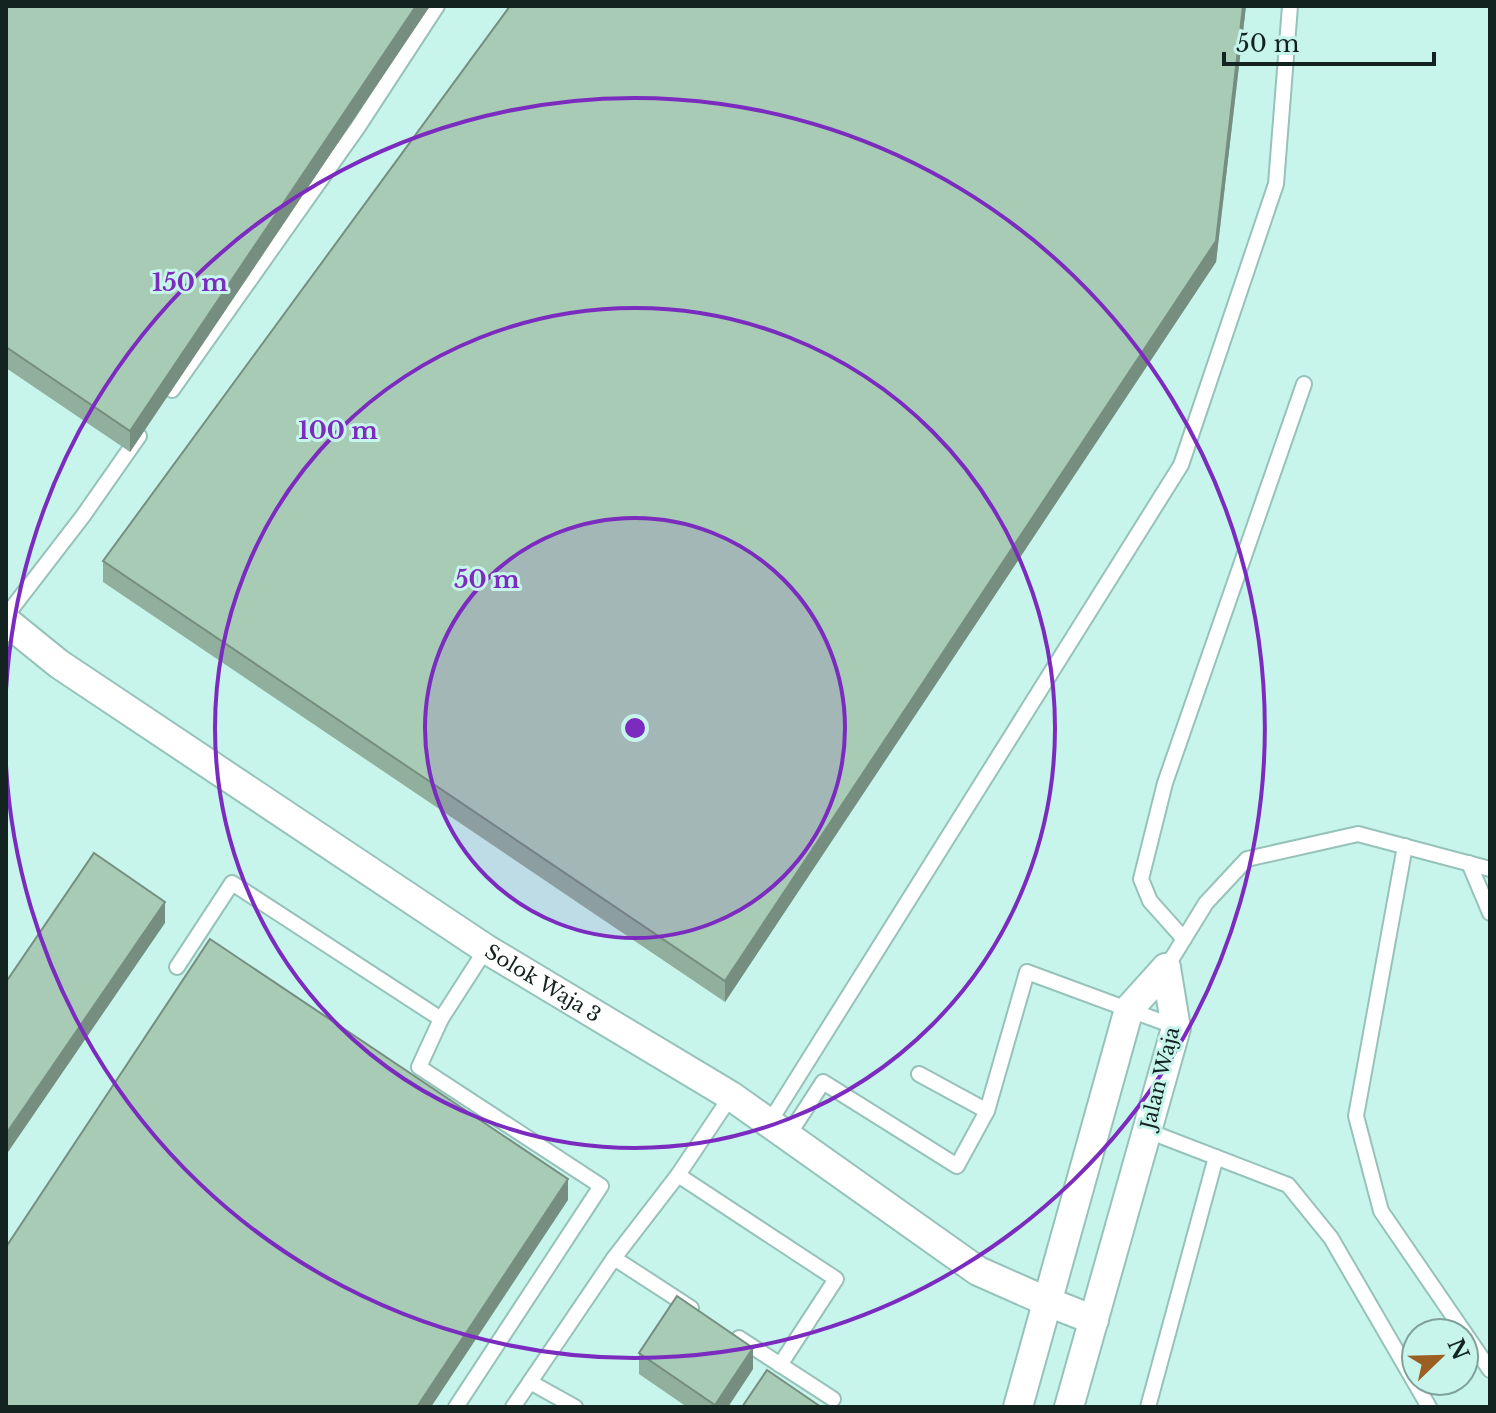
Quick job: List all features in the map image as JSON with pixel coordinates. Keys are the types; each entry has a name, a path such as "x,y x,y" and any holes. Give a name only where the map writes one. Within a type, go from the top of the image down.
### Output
{"street":[{"name":"Solok Waja 3","path":"6,618 59,664 486,949 731,1096 978,1271 1094,1320"},
{"path":"1018,1407 1129,1009 1166,968"},
{"name":"Jalan Waja","path":"1069,1407 1176,1028 1166,968"}],"lane":[{"path":"165,399 358,127 437,6"},
{"path":"779,1130 1181,465 1276,184 1290,6"},
{"path":"1184,939 1150,901 1141,879 1165,783 1304,384"},
{"path":"6,618 147,425"},
{"path":"1166,968 1206,903 1247,859 1358,834 1490,869"},
{"path":"1405,846 1356,1116 1381,1211 1490,1370"},
{"path":"1469,863 1490,913"},
{"path":"177,967 232,883 441,1019"},
{"path":"456,1407 601,1186 419,1067 441,1019 486,949"},
{"path":"779,1130 823,1082 957,1166 987,1111 1027,972 1176,1028"},
{"path":"919,1074 987,1111"},
{"path":"513,1407 614,1258 678,1175 731,1096"},
{"path":"1148,1131 1288,1185 1331,1238 1429,1407"},
{"path":"1148,1407 1216,1157"},
{"path":"678,1175 836,1279 780,1365"},
{"path":"614,1258 703,1316"},
{"path":"729,1332 833,1399"},
{"path":"530,1382 575,1407"}],"building":[{"path":"6,6 416,6 130,431 6,347"},
{"path":"510,6 1243,6 1216,241 725,981 103,561"},
{"path":"94,853 165,902 6,1134 6,982"},
{"path":"210,939 568,1179 417,1407 6,1407 6,1247"},
{"path":"677,1296 753,1348 715,1405 639,1353"},
{"path":"767,1370 821,1407 742,1407"}]}
